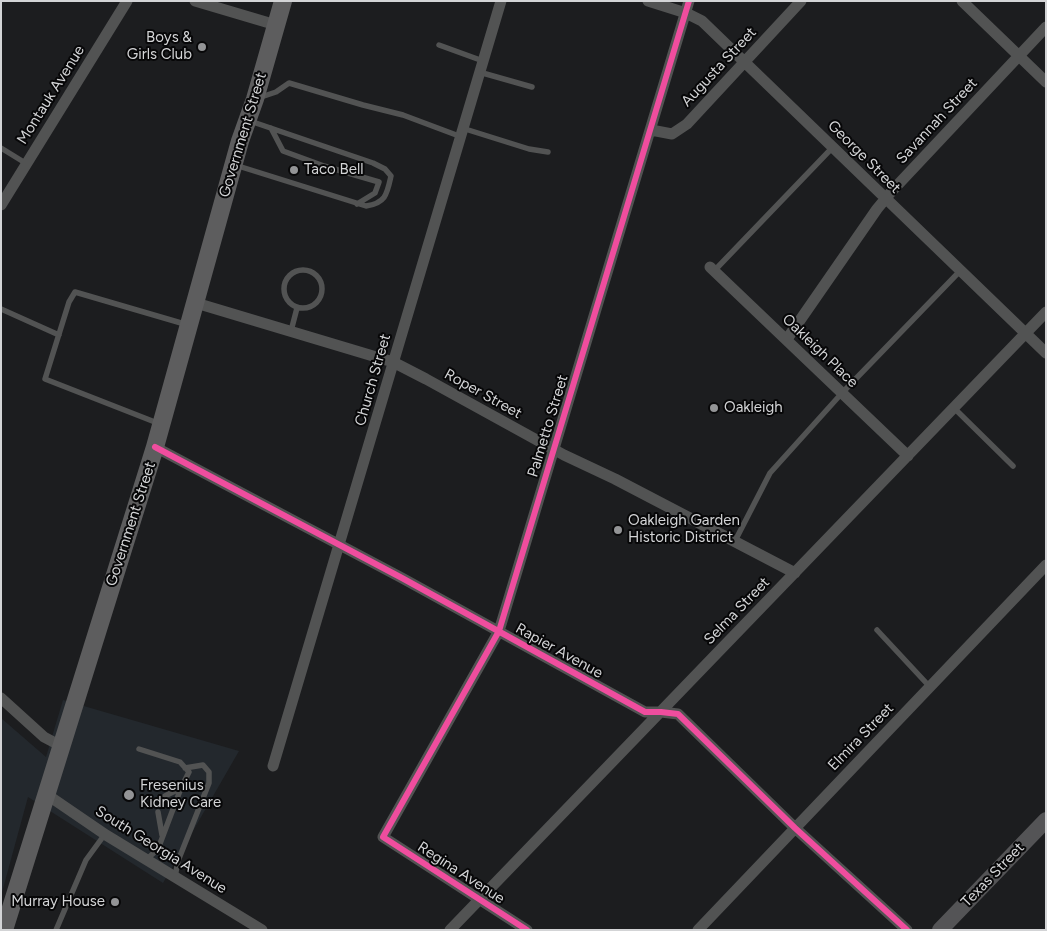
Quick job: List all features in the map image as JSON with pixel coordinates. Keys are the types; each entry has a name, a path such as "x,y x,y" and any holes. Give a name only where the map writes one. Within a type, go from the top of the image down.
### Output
{"main road":[{"name":"Government Street","path":"4,930 162,425 233,165 255,99 283,1"}],"street":[{"name":"Montauk Avenue","path":"1,205 127,1"},
{"path":"195,1 276,25"},
{"name":"Church Street","path":"273,766 501,1"},
{"name":"George Street","path":"648,1 686,13 702,21 1046,353"},
{"name":"Palmetto Street","path":"383,836 499,632 689,1"},
{"name":"Augusta Street","path":"651,130 672,134 687,124 801,1"},
{"path":"962,1 1046,82"},
{"name":"Savannah Street","path":"787,339 885,199 1046,27"},
{"name":"Oakleigh Place","path":"712,269 908,456"},
{"name":"Roper Street","path":"196,303 393,362 554,450 621,482 795,573"},
{"name":"Selma Street","path":"450,930 1046,312"},
{"name":"Rapier Avenue","path":"155,447 402,578 645,712 678,714 795,828 907,930"},
{"name":"Elmira Street","path":"698,930 930,686 1042,578 1046,566"},
{"path":"1,698 44,737 60,746"},
{"name":"South Georgia Avenue","path":"46,794 105,834 262,930"},
{"name":"Texas Street","path":"940,930 1046,820"},
{"name":"Regina Avenue","path":"383,836 526,930"}],"lane":[{"path":"439,45 481,66 532,87"},
{"path":"255,99 276,92 289,83 461,132 528,149 548,152"},
{"path":"233,165 366,206 377,204 385,196 390,176 386,169 364,159 247,120"},
{"path":"271,128 283,151 324,166 379,182 375,193 357,204"},
{"path":"712,269 832,147"},
{"path":"1,148 27,164"},
{"path":"300,270 306,270 317,276 322,287 322,294 315,304 310,307 297,308 287,300 284,288 289,276 300,270"},
{"path":"735,541 770,473 842,393 960,271"},
{"path":"162,425 45,379 68,302 75,292 190,326"},
{"path":"291,331 297,308"},
{"path":"1,309 59,335"},
{"path":"954,408 1014,466"},
{"path":"877,630 930,686"},
{"path":"139,749 180,762 189,772 158,849 147,860"},
{"path":"175,876 178,861 209,783 209,772 203,765 185,768"},
{"path":"162,801 165,796 181,788"},
{"path":"158,812 163,836"},
{"path":"56,930 86,860 105,834"},
{"path":"158,849 178,861"}],"shaded area":[{"path":"63,700 239,751 163,883 28,797 1,896 1,718 46,757"}],"cycle path":[{"path":"527,930 383,837 499,631 689,1"},
{"path":"155,447 402,578 645,712 678,714 795,828 907,930"}],"place":[{"name":"Boys & Girls Club","path":"202,47"},
{"name":"Taco Bell","path":"294,170"},
{"name":"Oakleigh","path":"714,408"},
{"name":"Oakleigh Garden Historic District","path":"618,530"},
{"name":"Fresenius Kidney Care","path":"129,795"},
{"name":"Murray House","path":"115,902"}]}
